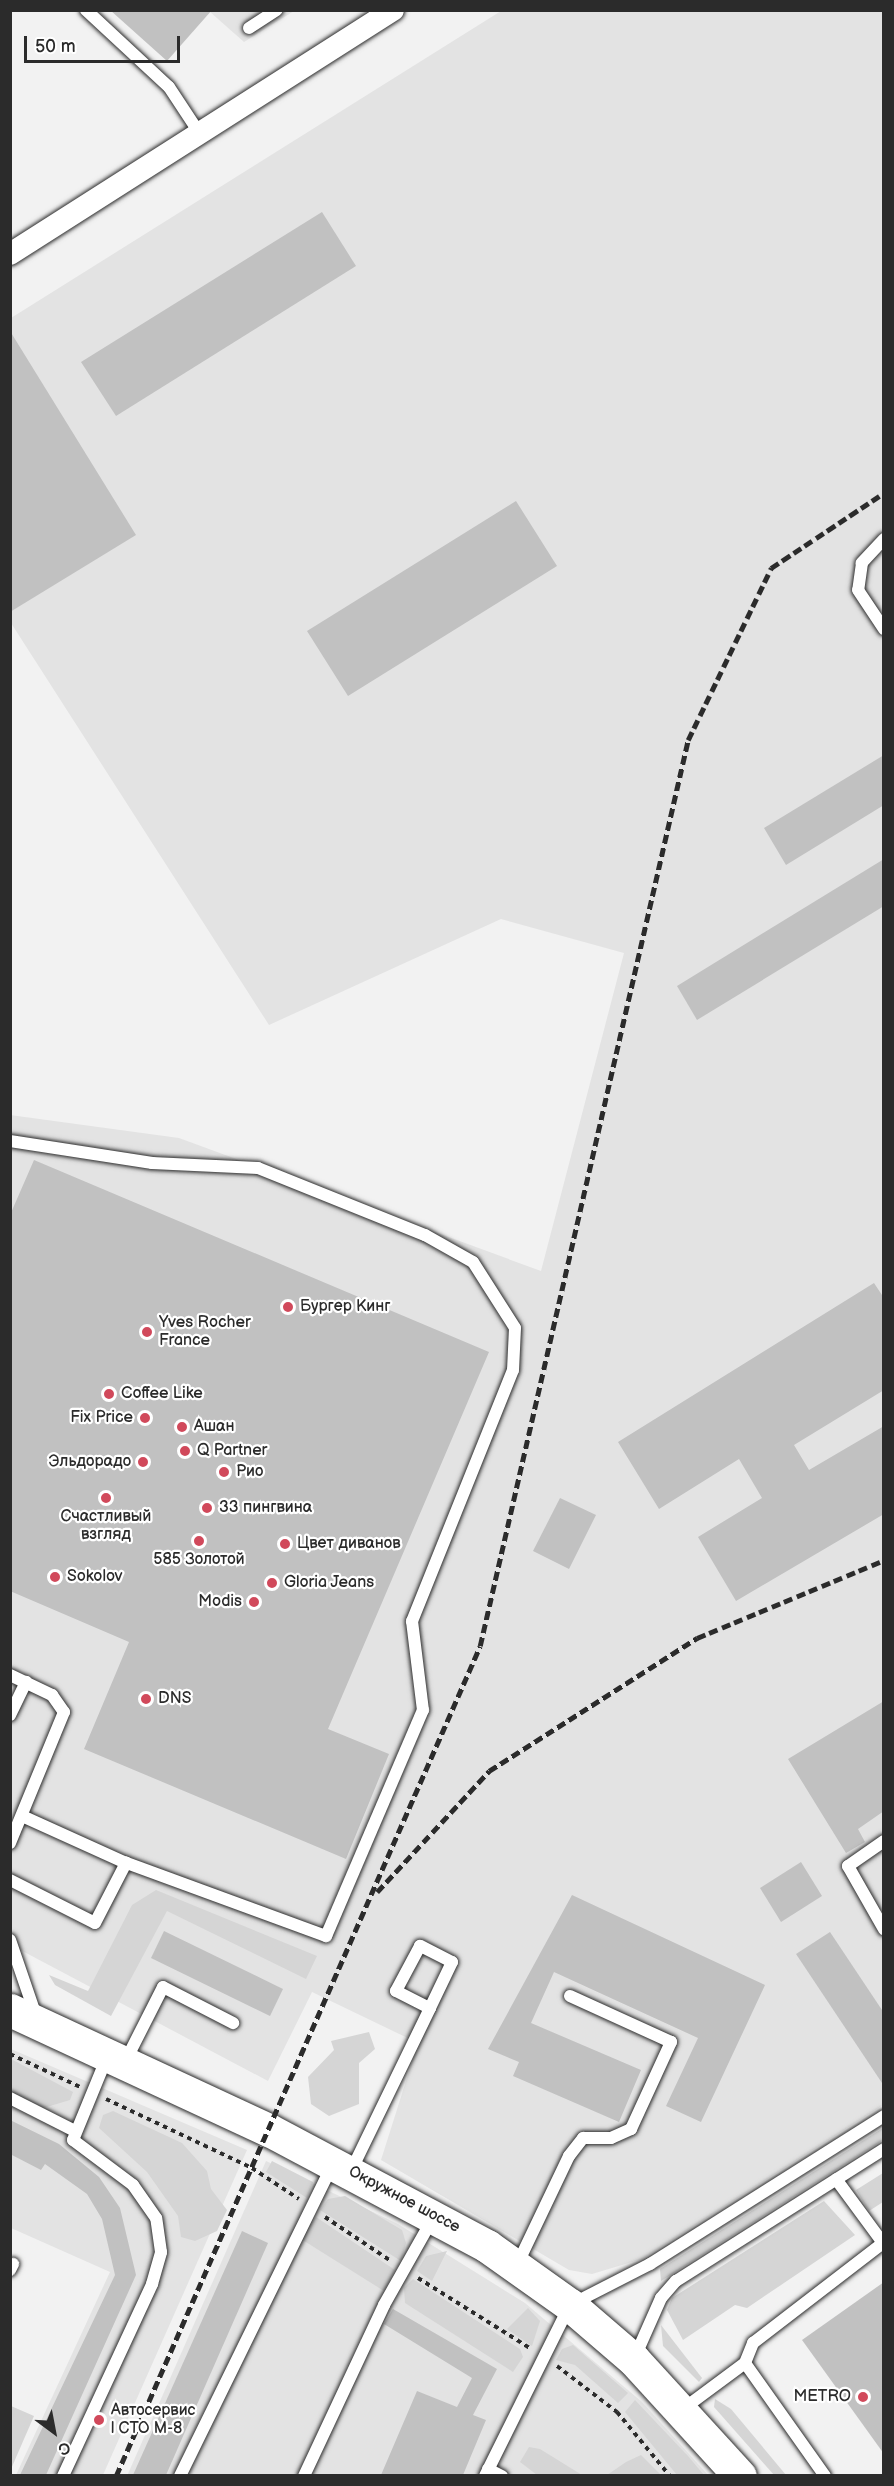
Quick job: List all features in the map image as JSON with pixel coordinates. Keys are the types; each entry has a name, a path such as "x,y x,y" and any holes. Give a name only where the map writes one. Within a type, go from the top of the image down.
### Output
{"main road":[{"name":"Окружное шоссе","path":"24,2016 342,2167 435,2214 516,2266 570,2305 634,2360 683,2409 740,2475"}],"street":[{"path":"10,254 393,10"}],"lane":[{"path":"86,10 169,87 200,134"},
{"path":"249,28 277,10"},
{"path":"884,539 862,563 858,590 884,629"},
{"path":"10,1141 152,1163 258,1168 425,1235 473,1262 515,1328 513,1370 412,1621 423,1710 326,1936 126,1863 22,1816"},
{"path":"10,1675 58,1699 64,1713 10,1843"},
{"path":"10,1715 26,1682"},
{"path":"884,1840 848,1866 884,1929"},
{"path":"10,1880 95,1923 126,1863"},
{"path":"10,1940 24,2016"},
{"path":"180,2475 310,2207 342,2167 430,2008 452,1962 420,1946 396,1991 430,2008"},
{"path":"73,2130 91,2092 116,2059 163,1987 233,2023"},
{"path":"516,2266 569,2156 583,2138 610,2138 631,2129 671,2042 570,1996"},
{"path":"10,2098 73,2130 80,2148 133,2185 156,2218 161,2252 152,2284 63,2475"},
{"path":"502,2475 486,2472 542,2356 570,2305 650,2264 884,2116"},
{"path":"634,2360 661,2298 676,2282 884,2149"},
{"path":"683,2409 745,2363 753,2343 883,2243 836,2179"},
{"path":"304,2475 384,2304 406,2271 435,2214"},
{"path":"745,2363 825,2475"}],"path":[{"path":"10,2054 252,2168 406,2271 542,2356 617,2412 670,2475"}],"shaded area":[{"path":"209,11 294,11 244,42"},
{"path":"501,11 883,11 883,2105 642,2259 592,2274 569,2270 381,2160 418,2043 312,1992 268,2081 11,1945 10,1115 179,1138 541,1271 624,953 501,919 269,1025 11,623 11,318"},
{"path":"156,1890 317,1956 306,1979 167,1911 111,2016 55,1985 49,1975 88,1991 132,1905"},
{"path":"369,2032 375,2049 359,2063 359,2104 329,2116 311,2104 308,2077 334,2050 331,2041"},
{"path":"11,2049 247,2150 103,2475 16,2475 110,2272 11,2228"},
{"path":"11,2059 73,2092 70,2100 40,2109 11,2099"},
{"path":"113,2111 182,2143 207,2171 211,2189 227,2210 217,2231 195,2241 181,2237 178,2216 147,2172 99,2128 103,2115"},
{"path":"883,2128 883,2140 661,2281 660,2269"},
{"path":"266,2161 398,2224 525,2303 642,2402 708,2475 127,2476"},
{"path":"272,2161 313,2182 307,2198 266,2172"},
{"path":"883,2173 883,2202 869,2211 856,2190"},
{"path":"345,2196 402,2230 406,2243 401,2261 320,2210 328,2199"},
{"path":"824,2201 855,2235 747,2308 735,2305 683,2340 667,2310 672,2298"},
{"path":"316,2217 395,2270 384,2291 301,2239"},
{"path":"447,2251 432,2281 417,2271 426,2256"},
{"path":"413,2279 520,2349 523,2357 513,2372 405,2303 404,2288"},
{"path":"528,2308 540,2321 532,2346 507,2329"},
{"path":"661,2325 702,2378 699,2382 663,2346"},
{"path":"573,2345 628,2393 618,2403 575,2365 556,2360 562,2349"},
{"path":"715,2399 731,2409 786,2475 774,2475 714,2407"},
{"path":"635,2400 704,2475 677,2475 625,2412"},
{"path":"11,2406 34,2416 11,2469"},
{"path":"529,2447 540,2449 582,2475 537,2475 520,2462"},
{"path":"641,2455 661,2475 607,2475 626,2462"}],"building":[{"path":"110,10 212,10 167,61"},
{"path":"322,212 356,266 116,416 81,362"},
{"path":"10,331 136,535 10,612"},
{"path":"516,501 557,566 348,696 307,631"},
{"path":"884,755 884,805 786,865 764,828"},
{"path":"884,859 884,906 697,1020 677,986"},
{"name":"Рио","path":"34,1160 489,1352 328,1729 389,1754 346,1859 84,1749 129,1642 10,1591 10,1215"},
{"path":"874,1283 884,1298 884,1390 794,1445 809,1470 884,1426 884,1514 736,1601 698,1537 762,1498 739,1459 659,1509 618,1442"},
{"path":"560,1498 596,1515 569,1569 533,1551"},
{"path":"884,1701 884,1811 858,1829 865,1842 846,1853 788,1759"},
{"path":"801,1862 822,1896 781,1922 760,1888"},
{"path":"572,1895 765,1985 701,2122 666,2106 698,2038 554,1972 531,2023 641,2070 619,2122 513,2076 519,2062 488,2049"},
{"path":"164,1931 283,1989 270,2016 151,1958"},
{"path":"830,1932 884,2013 884,2086 796,1954"},
{"path":"10,2120 59,2144 99,2177 120,2208 136,2275 46,2475 20,2475 115,2275 102,2219 87,2194 45,2164 41,2170 10,2154"},
{"path":"242,2231 268,2243 166,2475 133,2475"},
{"name":"METRO","path":"884,2282 884,2454 802,2340"},
{"path":"393,2309 497,2369 473,2415 486,2420 463,2475 381,2475 417,2391 457,2407 472,2378 384,2324"}],"railway":[{"path":"116,2476 480,1646 688,740 771,568 884,493"},
{"path":"377,1892 489,1771 697,1638 884,1560"}],"place":[{"name":"Бургер Кинг","path":"288,1307"},
{"name":"Yves Rocher France","path":"147,1332"},
{"name":"Coffee Like","path":"109,1394"},
{"name":"Fix Price","path":"145,1418"},
{"name":"Ашан","path":"182,1427"},
{"name":"Q Partner","path":"185,1451"},
{"name":"Эльдорадо","path":"143,1462"},
{"name":"Рио","path":"224,1472"},
{"name":"Счастливый взгляд","path":"106,1498"},
{"name":"33 пингвина","path":"207,1508"},
{"name":"585 Золотой","path":"199,1541"},
{"name":"Цвет диванов","path":"285,1544"},
{"name":"Sokolov","path":"55,1577"},
{"name":"Gloria Jeans","path":"272,1583"},
{"name":"Modis","path":"254,1602"},
{"name":"DNS","path":"146,1699"},
{"name":"METRO","path":"863,2397"},
{"name":"Автосервис | СТО М-8","path":"99,2420"}]}
